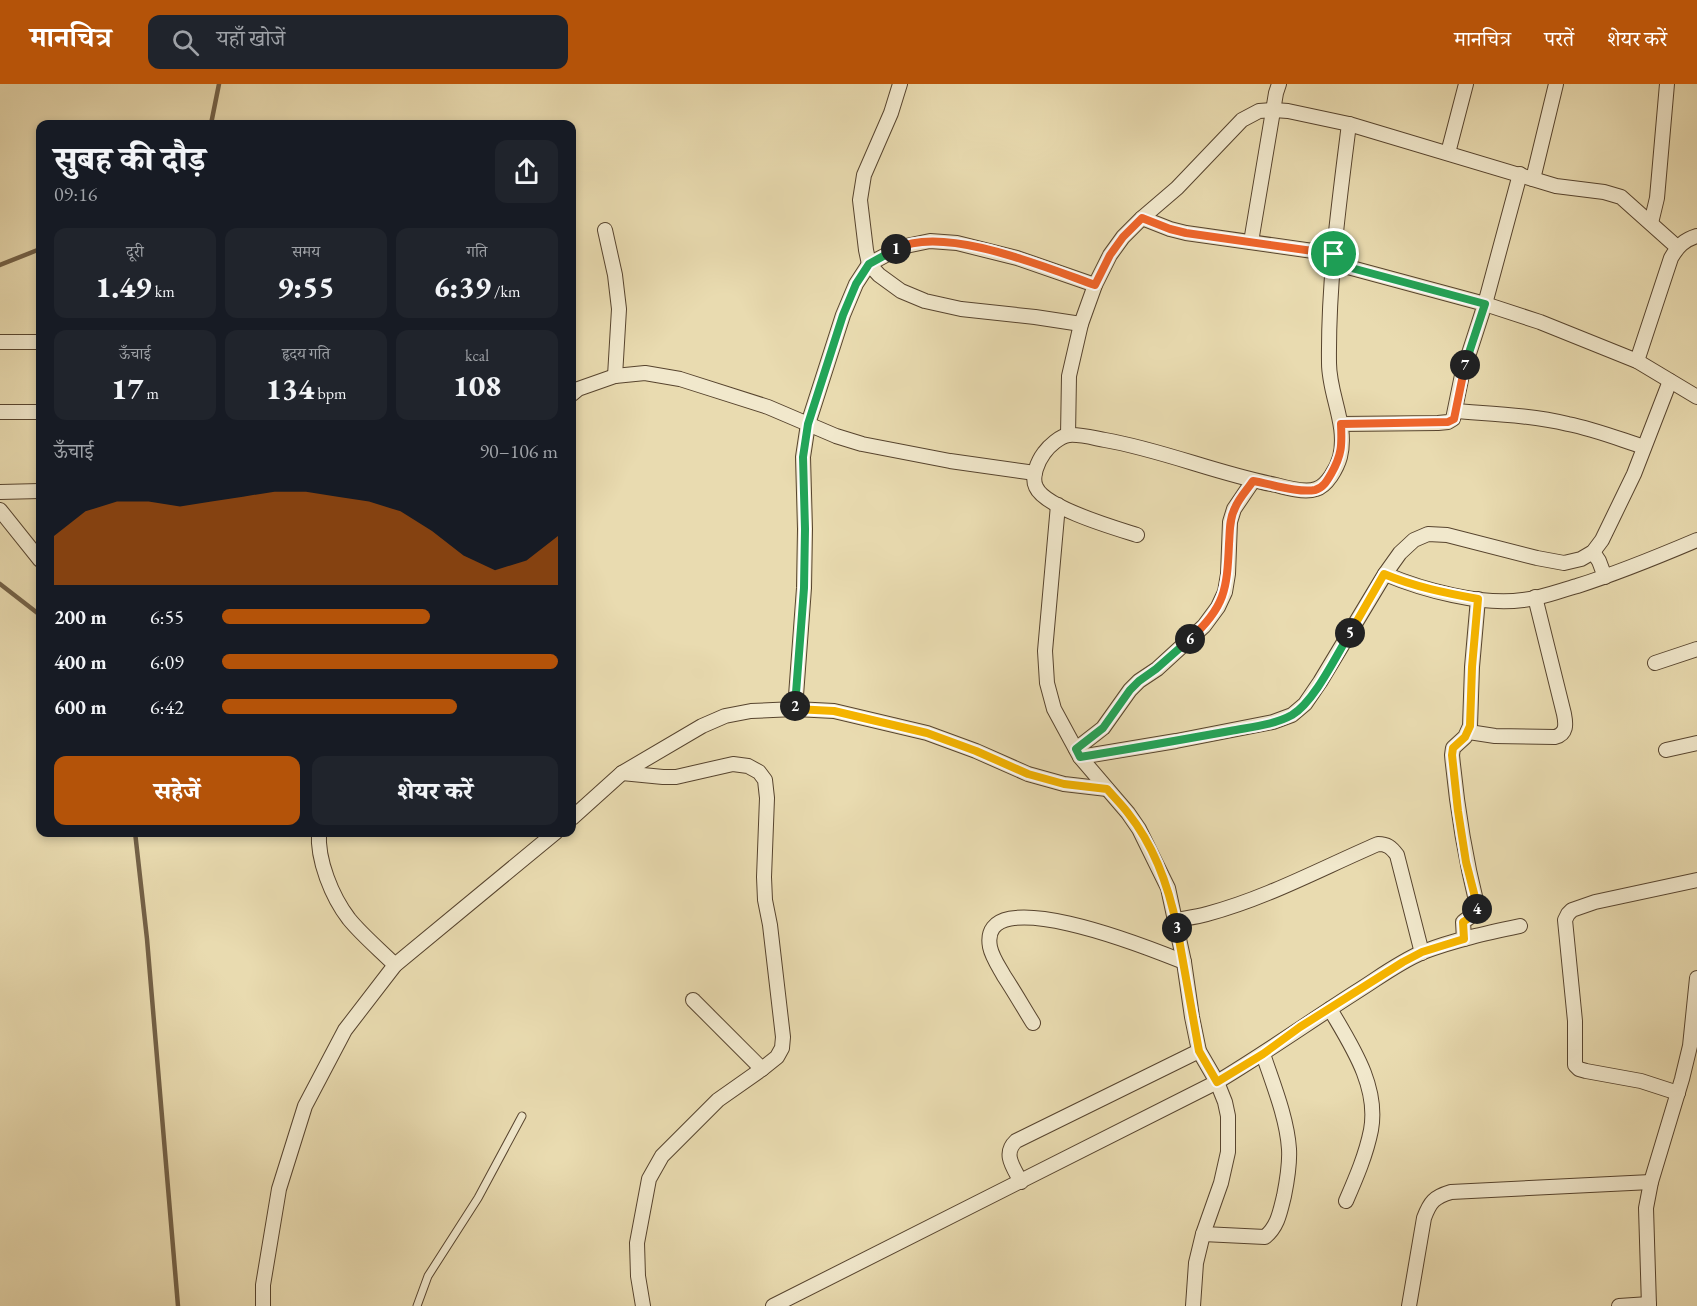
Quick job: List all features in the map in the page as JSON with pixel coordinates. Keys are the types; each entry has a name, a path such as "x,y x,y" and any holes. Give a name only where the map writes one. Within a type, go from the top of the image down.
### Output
{"street":[{"path":"900,84 891,113 864,175 860,200 869,264 879,275 901,291 925,301 961,309 1035,316 1081,324"},
{"path":"1251,242 1279,84"},
{"path":"1448,153 1466,84"},
{"path":"1341,424 1448,422 1454,419 1462,375 1556,84"},
{"path":"1651,223 1657,198 1667,84"},
{"path":"1068,435 1069,376 1081,324 1095,285 1110,255 1123,237 1177,188 1242,120 1260,111 1274,110 1349,124 1556,186 1605,192 1622,198 1677,247"},
{"path":"1137,535 1058,505 1043,496 1035,487 1035,473 1044,453 1056,441 1068,435 1093,438 1136,447 1253,481 1298,490 1316,490 1326,482 1339,459 1342,443 1341,424 1329,368 1329,320 1349,124"},
{"path":"1142,218 1178,231 1251,242 1334,259 1485,304 1550,326 1637,361 1697,397"},
{"path":"604,230 615,275 619,309 615,376"},
{"path":"1637,361 1671,258 1677,247 1686,239 1697,236"},
{"path":"795,709 804,588 803,457 808,424 843,315 856,284 869,264 901,247 930,240 957,243 1017,258 1095,285"},
{"path":"0,342 36,342"},
{"path":"576,391 615,376 645,373 680,379 768,407 836,436 873,447 1035,473"},
{"path":"1394,578 1442,592 1500,602 1524,600 1588,582 1600,565 1606,531 1634,474 1670,381"},
{"path":"1456,411 1567,423 1644,447"},
{"path":"0,412 36,412"},
{"path":"1078,753 1103,728 1130,690 1204,626 1218,607 1225,592 1228,574 1230,522 1234,509 1253,481"},
{"path":"0,492 36,491"},
{"path":"1058,505 1045,651 1047,683 1054,709 1078,753 1139,829 1168,888 1184,962 1199,1051 1217,1082 1228,1116 1228,1152 1221,1183 1203,1234 1196,1263 1193,1306"},
{"path":"0,510 36,555"},
{"path":"1078,753 1176,741 1273,722 1292,715 1305,704 1394,578 1400,553 1413,540 1428,534 1447,535 1564,563 1581,559 1600,565 1697,540"},
{"path":"1469,732 1495,736 1555,737 1564,731 1566,724 1564,714 1535,597"},
{"path":"1464,939 1463,922 1474,915 1477,905 1466,862 1452,755 1453,748 1469,732 1478,599"},
{"path":"1656,663 1697,649"},
{"path":"576,814 622,773 702,726 725,716 751,711 795,709 834,711 927,733 1028,774 1064,784 1107,789"},
{"path":"1666,750 1697,743"},
{"path":"622,773 676,777 733,765 748,766 759,772 765,780 767,798 765,900 783,1037 782,1048 777,1057 718,1100 662,1156 649,1179 637,1243 638,1276 643,1306"},
{"path":"318,837 324,872 342,909 350,921 395,964"},
{"path":"263,1306 263,1285 279,1189 305,1106 345,1030 395,964 550,837"},
{"path":"1175,920 1206,914 1257,897 1378,844 1385,844 1391,847 1397,855 1422,952"},
{"path":"1678,1093 1630,1078 1586,1071 1575,1065 1575,1021 1565,920 1572,910 1595,902 1697,880"},
{"path":"1032,1023 990,947 990,934 995,925 1004,919 1031,918 1068,923 1184,962"},
{"path":"774,1306 1217,1082 1263,1054 1300,1027 1422,952 1520,926"},
{"path":"1619,1306 1649,1305 1646,1208 1651,1182 1690,1046 1697,978"},
{"path":"693,1000 762,1070"},
{"path":"1330,1009 1354,1049 1365,1075 1371,1101 1371,1128 1363,1162 1346,1201"},
{"path":"1021,1182 1008,1153 1016,1141 1199,1051"},
{"path":"1203,1234 1264,1237 1273,1230 1280,1216 1287,1181 1289,1149 1281,1108 1263,1054"},
{"path":"1409,1306 1424,1218 1429,1205 1438,1196 1451,1192 1651,1182"}],"lane":[{"path":"417,1306 428,1276 478,1198 522,1116"}],"waterway":[{"path":"212,120 219,84"},
{"path":"0,265 36,251"},
{"path":"0,584 36,612"},
{"path":"136,837 147,939 178,1306"}],"route":[{"path":"1142,218 1186,233 1334,254 1333,263 1485,304 1462,375 1454,419 1438,423 1341,424 1342,443 1339,459 1326,482 1316,490 1298,490 1253,481 1241,496 1230,522 1228,574 1225,592 1218,607 1204,626 1130,690 1103,728 1076,749 1080,757 1273,722 1292,715 1305,704 1320,682 1384,574 1404,582 1478,599 1469,732 1453,748 1452,755 1466,862 1477,911 1463,922 1464,939 1422,952 1403,962 1217,1082 1199,1051 1184,962 1168,888 1139,829 1107,789 1064,784 1028,774 927,733 834,711 795,709 804,588 803,457 808,424 843,315 856,284 869,264 901,247 930,240 957,243 1017,258 1095,285 1110,255 1123,237 1142,218"}]}
